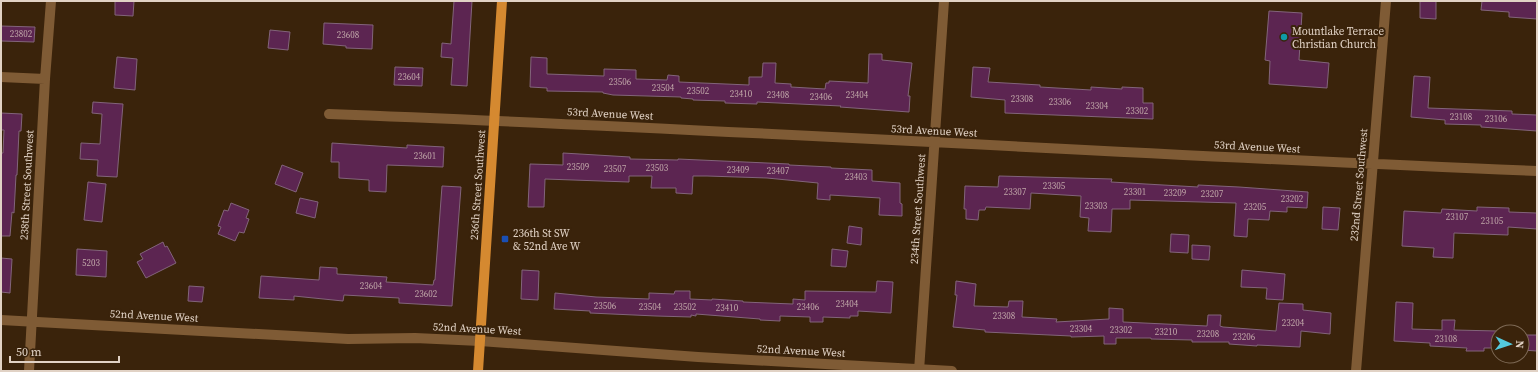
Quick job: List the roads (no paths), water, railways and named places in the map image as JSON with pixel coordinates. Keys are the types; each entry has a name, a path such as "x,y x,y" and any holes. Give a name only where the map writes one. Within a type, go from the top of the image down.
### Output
{"main road":[{"name":"236th Street Southwest","path":"478,371 502,1"}],"street":[{"name":"238th Street Southwest","path":"29,371 45,79 51,1"},
{"name":"234th Street Southwest","path":"919,370 944,1"},
{"name":"232nd Street Southwest","path":"1356,371 1386,1"},
{"path":"1,77 45,79"},
{"name":"53rd Avenue West","path":"329,114 495,120 1372,165 1537,171"},
{"name":"52nd Avenue West","path":"1,320 348,339 415,338 480,341 698,357 952,371"}],"place":[{"name":"Mountlake Terrace Christian Church","path":"1284,37"},
{"name":"236th St SW & 52nd Ave W","path":"505,239"}]}
